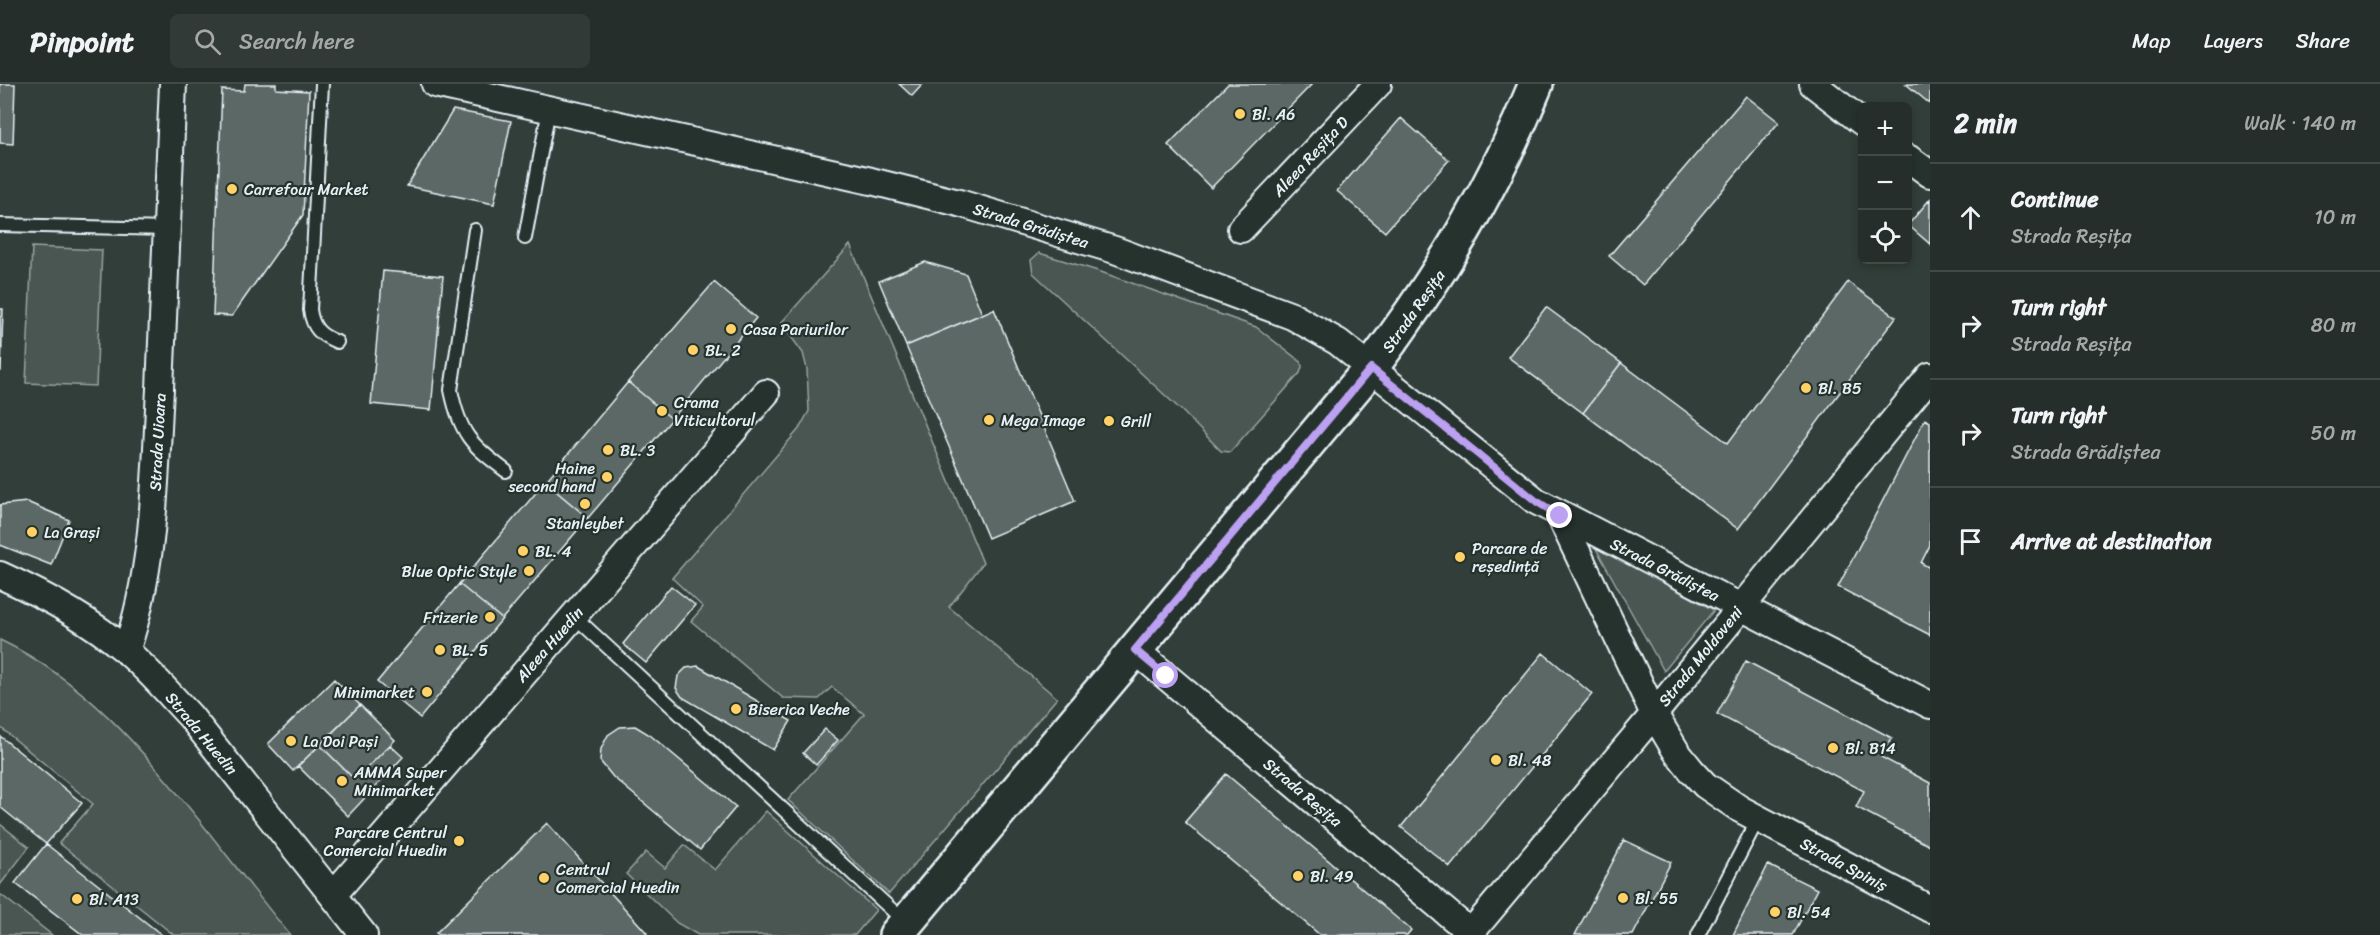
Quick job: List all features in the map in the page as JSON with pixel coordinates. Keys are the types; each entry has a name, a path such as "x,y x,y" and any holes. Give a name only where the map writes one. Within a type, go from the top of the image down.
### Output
{"street":[{"name":"Strada Uioara","path":"126,651 142,597 152,532 168,230 173,84"},
{"name":"Strada Grădiștea","path":"435,84 871,180 959,203 1115,250 1292,316 1325,333 1536,501 1560,516 1930,705"},
{"name":"Aleea Reșița D","path":"1241,229 1378,84"},
{"name":"Strada Reșița","path":"901,929 1371,368 1424,296 1469,226 1512,141 1536,84"},
{"path":"1813,84 1858,118"},
{"path":"1912,161 1930,174"},
{"name":"Strada Moldoveni","path":"1470,934 1654,714 1930,376"},
{"name":"Aleea Huedin","path":"333,895 766,393"},
{"path":"1560,516 1654,714"},
{"name":"Strada Huedin","path":"0,574 73,613 126,651 190,716 364,935"},
{"name":"Strada Reșița","path":"1135,650 1470,934"},
{"name":"Strada Spiniș","path":"1654,714 1676,751 1706,785 1758,819 1930,909"}],"lane":[{"path":"322,84 310,310 312,324 318,332 337,342"},
{"path":"525,238 549,109"},
{"path":"0,225 168,230"},
{"path":"475,230 451,390 457,415 465,433 480,451 506,471"},
{"path":"574,616 901,929"},
{"path":"1698,935 1758,819"}],"shaded area":[{"path":"850,245 983,563 949,607 1057,698 889,894 788,800 864,714 832,687 819,699 783,698 691,621 703,607 672,578 799,429 809,411 807,369 803,353 781,323"},
{"path":"32,247 102,250 96,386 26,383"},
{"path":"1039,253 1098,271 1256,327 1301,362 1300,373 1230,452 1221,451 1182,411 1033,273 1031,260"},
{"path":"1594,545 1714,610 1664,671"},
{"path":"0,640 59,675 110,718 178,794 290,935 174,935 59,843 93,804 0,727"},
{"path":"766,811 876,910 855,935 698,935 677,923 626,874 646,852 665,868 684,845 715,870"},
{"path":"0,824 29,847 0,885"},
{"path":"0,894 52,935 0,935"}],"building":[{"path":"0,84 15,84 13,144 0,143"},
{"path":"245,84 276,84 276,89 309,91 303,215 232,316 213,315 222,90 244,91"},
{"path":"899,84 923,84 912,96"},
{"name":"Bl. A6","path":"1228,84 1312,84 1211,188 1168,145"},
{"path":"1906,84 1930,84 1930,104"},
{"path":"1746,96 1779,122 1643,285 1609,256"},
{"path":"453,110 511,121 494,204 407,186"},
{"path":"1401,118 1449,160 1385,232 1337,191"},
{"path":"1930,199 1930,244 1912,228 1912,220"},
{"path":"925,262 966,274 982,314 906,346 879,281"},
{"path":"383,271 443,276 431,410 371,404"},
{"name":"BL. 2","path":"714,282 756,318 672,419 628,382"},
{"name":"Bl. B5","path":"1848,282 1896,317 1738,529 1583,413 1621,363 1728,443"},
{"path":"1546,307 1621,363 1583,413 1508,357"},
{"path":"0,309 3,309 1,371 0,371"},
{"name":"Mega Image","path":"994,309 1075,501 988,538 906,346"},
{"name":"BL. 3","path":"628,382 672,419 588,518 545,482"},
{"path":"1925,419 1930,422 1930,545 1921,563 1930,568 1930,635 1838,587"},
{"name":"BL. 4","path":"545,482 588,518 502,619 459,584"},
{"name":"La Grași","path":"27,502 69,520 51,565 0,545 0,505"},
{"name":"BL. 5","path":"459,584 502,619 420,718 377,682"},
{"path":"671,586 695,605 646,663 623,644"},
{"name":"Bl. 48","path":"1543,653 1592,694 1450,867 1401,827"},
{"name":"Bl. B14","path":"1746,661 1892,738 1881,757 1930,783 1930,846 1856,807 1864,791 1717,714"},
{"name":"Biserica Veche","path":"698,666 791,721 773,750 682,697 676,688 678,676 686,668"},
{"path":"334,679 360,705 293,771 268,744"},
{"path":"360,705 395,740 355,780 320,745"},
{"path":"635,726 650,735 736,807 700,850 613,777 600,761 601,749 608,735 620,727"},
{"path":"825,729 838,740 816,765 803,753"},
{"path":"0,736 82,803 46,844 0,807"},
{"path":"320,745 355,780 390,745 403,757 348,816 298,766"},
{"name":"Bl. 49","path":"1226,774 1411,930 1407,935 1320,935 1185,822"},
{"name":"Centrul Comercial Huedin","path":"547,823 647,933 645,935 439,935 436,933"},
{"name":"Bl. 55","path":"1624,840 1671,862 1633,935 1575,935"},
{"name":"Bl. A13","path":"46,844 162,935 83,935 15,883"},
{"name":"Bl. 54","path":"1768,865 1817,889 1793,935 1733,935"}],"place":[{"name":"Bl. A6","path":"1240,114"},
{"name":"Carrefour Market","path":"232,189"},
{"name":"Casa Pariurilor","path":"731,329"},
{"name":"BL. 2","path":"693,350"},
{"name":"Bl. B5","path":"1806,388"},
{"name":"Crama Viticultorul","path":"662,411"},
{"name":"Mega Image","path":"989,420"},
{"name":"Grill","path":"1109,421"},
{"name":"BL. 3","path":"608,450"},
{"name":"Haine second hand","path":"607,477"},
{"name":"Stanleybet","path":"585,504"},
{"name":"La Grași","path":"32,532"},
{"name":"BL. 4","path":"523,551"},
{"name":"Parcare de reședință","path":"1460,557"},
{"name":"Blue Optic Style","path":"529,571"},
{"name":"Frizerie","path":"490,617"},
{"name":"BL. 5","path":"440,650"},
{"name":"Minimarket","path":"427,692"},
{"name":"Biserica Veche","path":"736,709"},
{"name":"La Doi Pași","path":"291,741"},
{"name":"Bl. B14","path":"1833,748"},
{"name":"Bl. 48","path":"1496,760"},
{"name":"AMMA Super Minimarket","path":"342,781"},
{"name":"Parcare Centrul Comercial Huedin","path":"459,841"},
{"name":"Bl. 49","path":"1298,876"},
{"name":"Centrul Comercial Huedin","path":"544,878"},
{"name":"Bl. 55","path":"1623,898"},
{"name":"Bl. A13","path":"77,899"},
{"name":"Bl. 54","path":"1775,912"}],"route":[{"path":"1166,676 1135,650 1371,368 1536,501 1560,516"}]}
